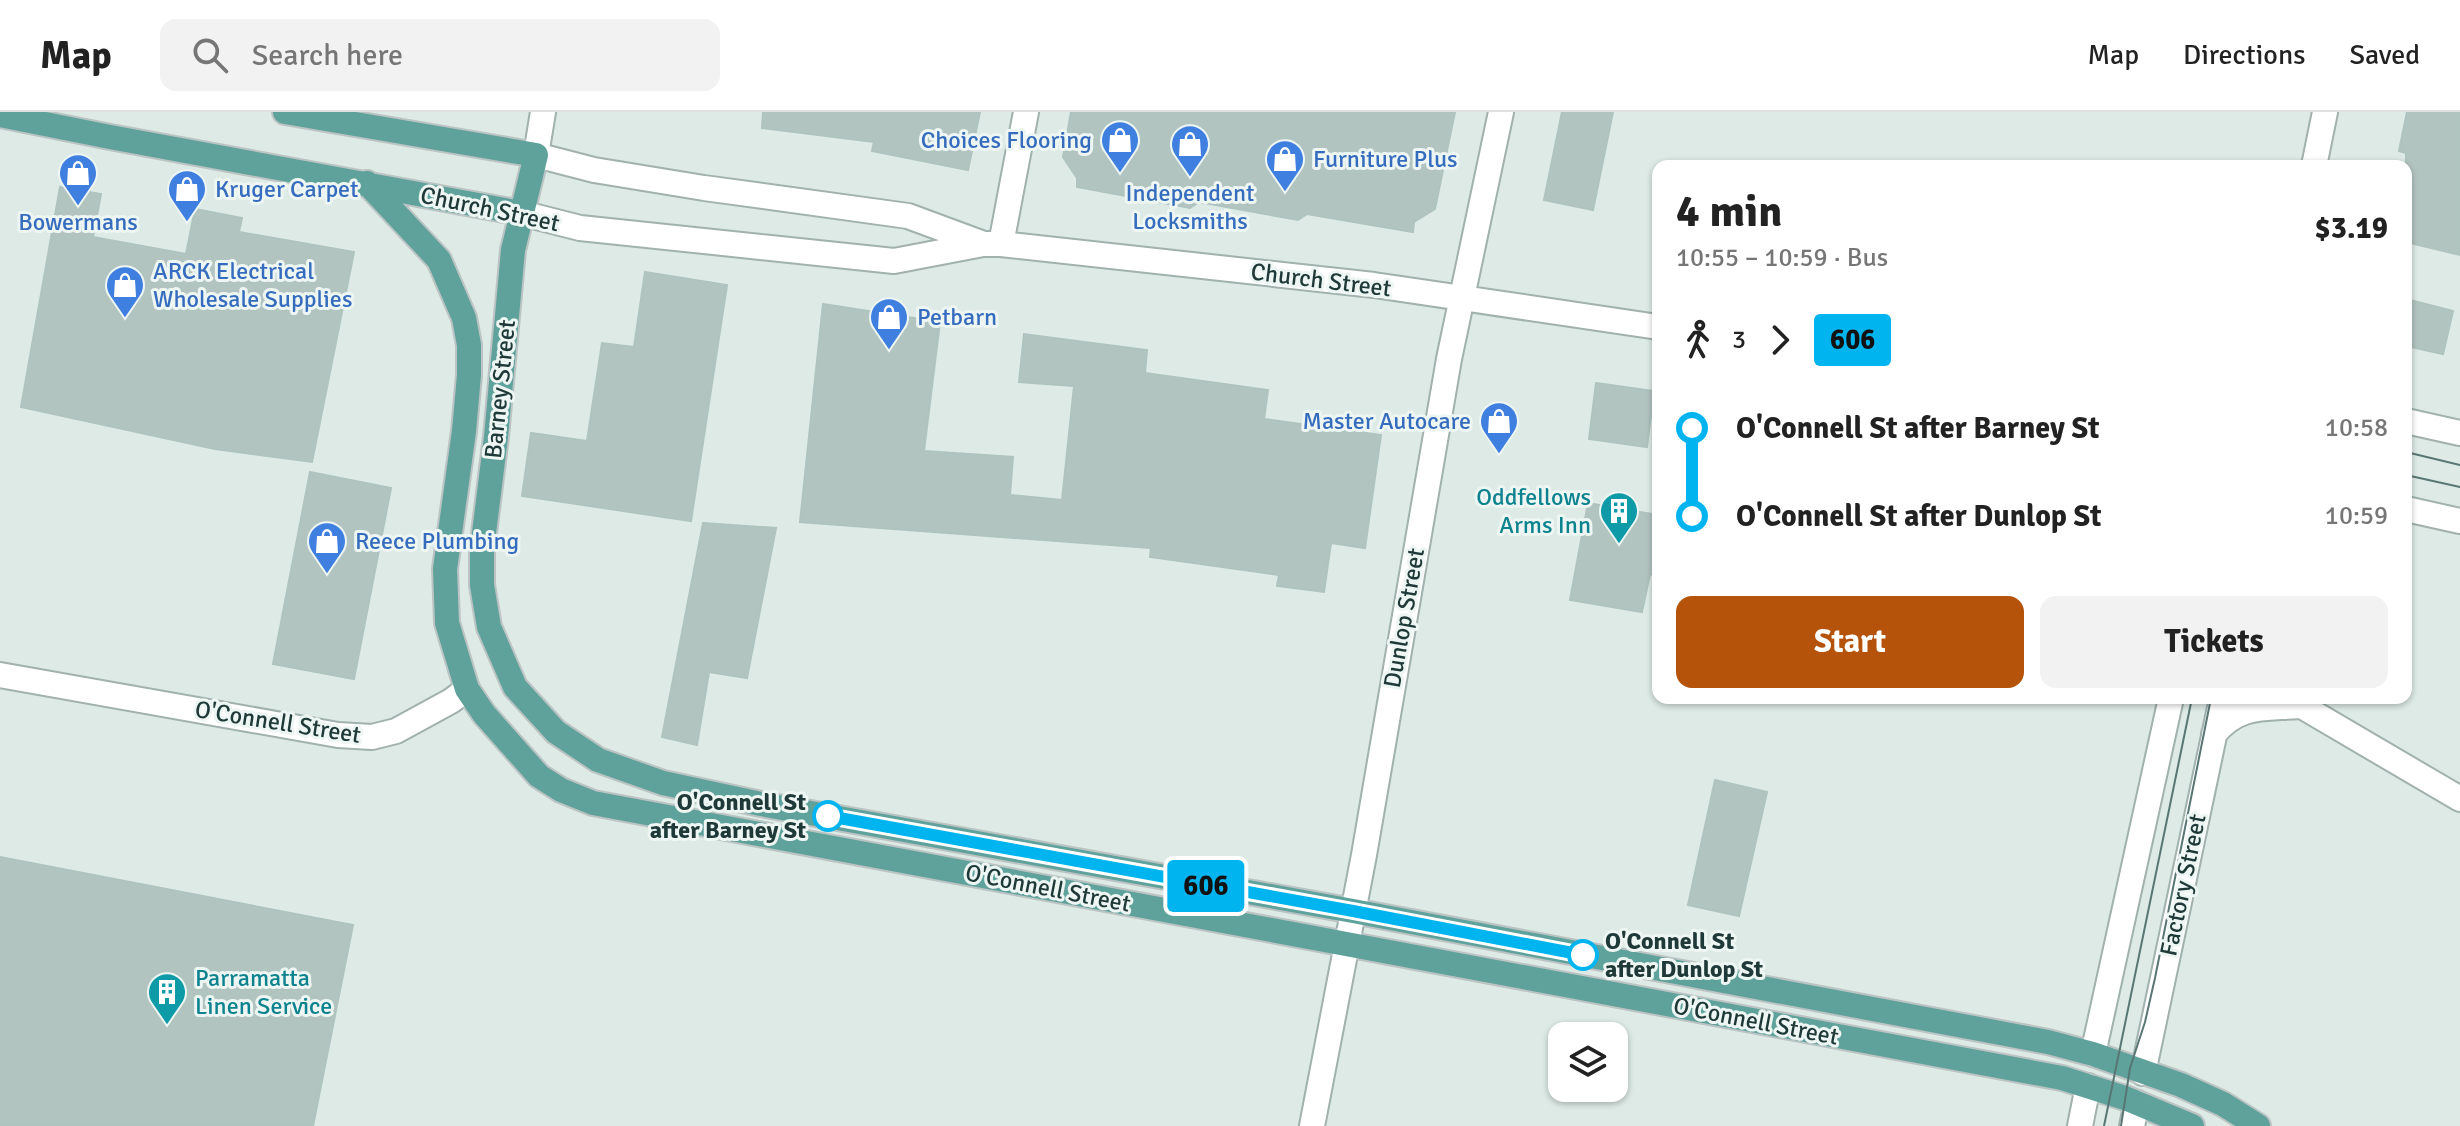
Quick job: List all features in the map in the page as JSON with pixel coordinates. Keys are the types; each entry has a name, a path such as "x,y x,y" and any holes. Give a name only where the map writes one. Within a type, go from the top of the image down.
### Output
{"main road":[{"name":"Church Street","path":"285,112 536,155"},
{"name":"Church Street","path":"0,115 521,213"},
{"name":"Barney Street","path":"504,665 489,627 482,585 482,549 513,250 536,155"},
{"name":"Barney Street","path":"367,183 439,260 464,318 469,345 469,375 445,569 447,623 467,689"},
{"name":"O'Connell Street","path":"504,665 515,687 556,732 598,760 663,783 921,834 1353,911 2048,1042 2093,1054 2181,1085 2223,1104 2258,1126"},
{"name":"O'Connell Street","path":"467,689 484,714 539,776 561,790 593,803 2062,1078 2088,1086 2134,1114 2192,1126"}],"street":[{"name":"Barney Street","path":"536,155 543,112"},
{"path":"992,244 1026,112"},
{"name":"Dunlop Street","path":"1312,1126 1353,911 1449,359 1501,112"},
{"path":"2315,160 2325,112"},
{"name":"Church Street","path":"536,155 594,170 908,216 992,244 1374,285 1652,326"},
{"name":"Church Street","path":"521,213 580,228 894,261 992,244"},
{"path":"2412,422 2460,433"},
{"path":"2412,510 2460,521"},
{"name":"O'Connell Street","path":"0,675 338,735 372,737 396,731 467,689"},
{"path":"2093,1054 2170,704"},
{"name":"Factory Street","path":"2143,1073 2221,704"},
{"path":"2214,734 2230,716 2282,704"},
{"path":"2296,704 2460,799"},
{"path":"2080,1126 2088,1086"}],"building":[{"path":"763,112 980,112 968,170 872,151 874,142 762,128"},
{"path":"1071,112 1455,112 1435,209 1414,222 1413,232 1307,214 1298,220 1199,202 1190,208 1077,187 1077,178 1063,157"},
{"path":"1562,112 1613,112 1593,210 1544,200"},
{"path":"2407,112 2460,112 2460,255 2412,243 2412,160 2406,160 2406,153 2399,151"},
{"path":"60,187 101,194 93,237 186,254 195,209 242,218 239,232 354,252 312,462 215,449 21,407"},
{"path":"645,272 727,285 691,521 522,496 531,433 587,441 602,343 634,347"},
{"path":"2412,301 2453,311 2443,354 2412,347"},
{"path":"823,304 940,322 924,451 1013,457 1010,495 1062,500 1074,386 1019,382 1024,334 1147,350 1145,373 1268,390 1264,419 1381,435 1365,548 1331,543 1324,592 1277,586 1279,575 1150,557 1151,548 800,522"},
{"path":"1596,383 1652,391 1647,447 1589,439"},
{"path":"310,472 391,488 354,679 273,664"},
{"name":"Oddfellows Arms Inn","path":"1588,503 1652,514 1652,574 1642,612 1570,600"},
{"path":"703,523 776,528 747,678 709,672 697,745 662,737"},
{"path":"1715,780 1767,792 1739,916 1688,905"},
{"name":"Parramatta Linen Service","path":"0,857 353,925 313,1126 0,1126"}],"tram line":[{"path":"2412,453 2460,465"},
{"path":"2412,476 2460,487"},
{"path":"2104,1126 2191,704"},
{"path":"2121,1126 2130,1068 2155,978 2210,704"}],"bus line":[{"name":"606","path":"828,816 1583,955"}],"place":[{"name":"Choices Flooring","path":"1120,174"},
{"name":"Independent Locksmiths","path":"1190,178"},
{"name":"Furniture Plus","path":"1285,193"},
{"name":"Bowermans","path":"78,207"},
{"name":"Kruger Carpet","path":"187,223"},
{"name":"ARCK Electrical Wholesale Supplies","path":"125,319"},
{"name":"Petbarn","path":"889,351"},
{"name":"Master Autocare","path":"1499,455"},
{"name":"Oddfellows Arms Inn","path":"1619,545"},
{"name":"Reece Plumbing","path":"327,575"},
{"name":"O'Connell St after Barney St","path":"828,816"},
{"name":"O'Connell St after Dunlop St","path":"1583,955"},
{"name":"Parramatta Linen Service","path":"167,1026"}]}
